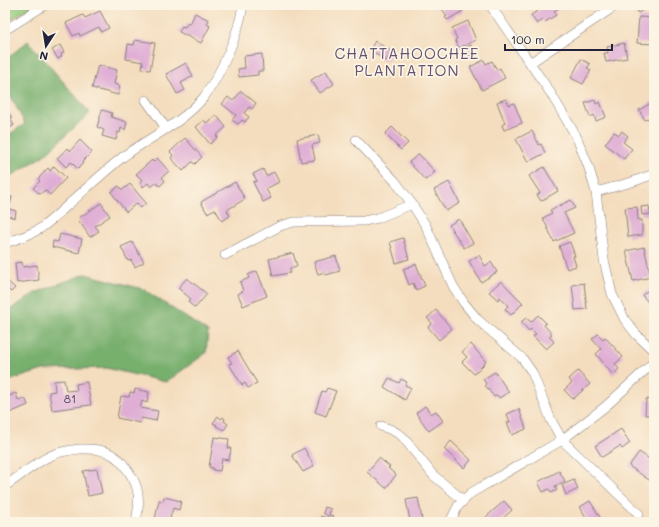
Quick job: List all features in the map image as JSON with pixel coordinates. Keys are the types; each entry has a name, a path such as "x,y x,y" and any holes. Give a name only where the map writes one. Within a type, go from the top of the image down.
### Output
{"street":[{"path":"5,30 45,5"},
{"path":"5,243 27,236 41,228 118,161 194,108 213,83 236,32 243,5"},
{"path":"490,5 558,104 576,136 588,165 596,192 604,260 612,294 617,307 625,320 636,334 654,351"},
{"path":"530,63 612,8"},
{"path":"146,100 166,128"},
{"path":"356,140 395,181 412,204 426,226 453,286 464,303 478,320 522,358 532,372 551,420 562,440 640,514"},
{"path":"596,192 654,174"},
{"path":"225,255 280,226 294,222 364,221 378,218 412,204"},
{"path":"450,522 463,500 471,493 562,440 606,406 654,362"},
{"path":"381,426 402,436 415,455 433,475 463,500"},
{"path":"5,486 49,456 70,450 95,449 108,452 120,462 131,476 137,488 138,510 136,522"}],"green space":[{"path":"5,5 34,5 5,23"},
{"path":"28,41 90,113 43,156 5,180 5,137 25,124 5,85 5,60"},
{"path":"85,274 143,289 208,332 206,353 166,382 106,368 43,370 5,382 5,313 35,293"}],"building":[{"path":"439,5 459,5 463,11 447,20 445,17 447,16"},
{"path":"547,5 560,5 561,7 554,11 556,15 545,22 543,20 537,24 531,15"},
{"path":"634,5 651,5 638,13"},
{"path":"100,11 109,28 101,32 99,27 80,36 79,33 73,36 66,23 83,15 85,18"},
{"path":"195,13 209,20 207,24 210,26 201,43 179,32 182,26 185,27 188,23 190,24"},
{"path":"639,17 654,18 654,44 637,43"},
{"path":"468,21 476,40 459,48 452,28"},
{"path":"135,40 155,43 150,70 142,69 143,62 126,59 128,44 134,45"},
{"path":"375,41 392,52 386,61 370,50"},
{"path":"624,43 627,58 606,62 604,53 608,53 607,47"},
{"path":"60,45 64,52 58,59 52,50"},
{"path":"471,45 475,53 465,58 461,49"},
{"path":"262,54 263,71 258,71 258,75 239,77 238,69 245,68 244,56"},
{"path":"581,59 590,64 587,68 591,70 583,84 571,78"},
{"path":"484,60 486,64 492,61 497,70 500,68 505,78 482,90 470,67"},
{"path":"186,63 193,76 181,83 185,90 177,94 166,74"},
{"path":"98,65 117,70 114,84 120,86 118,95 92,88"},
{"path":"326,71 334,84 320,93 311,80"},
{"path":"241,91 256,103 252,109 249,107 244,113 249,117 245,122 242,120 238,124 232,120 236,115 222,104 228,97 233,101"},
{"path":"506,99 509,105 514,103 522,123 504,130 502,125 505,123 497,102"},
{"path":"595,100 596,104 600,102 606,117 596,121 594,115 590,117 585,103"},
{"path":"654,101 654,115 645,120 639,110"},
{"path":"7,110 14,125 10,128 7,123 5,124 5,111"},
{"path":"102,110 112,113 111,117 127,122 125,130 121,128 120,133 118,132 116,140 102,136 104,130 97,127"},
{"path":"216,115 226,127 210,144 196,127 204,120 206,123"},
{"path":"392,127 408,143 401,150 385,134"},
{"path":"532,131 545,153 528,162 516,139"},
{"path":"622,131 628,136 623,142 632,149 624,159 605,144 614,132 619,135"},
{"path":"318,135 320,143 312,145 315,160 301,162 297,139"},
{"path":"185,138 202,157 195,164 192,162 183,171 171,158 173,155 170,152"},
{"path":"80,140 92,152 82,162 83,163 78,169 71,162 66,167 57,158 68,148 70,151"},
{"path":"419,154 435,172 425,180 409,162"},
{"path":"157,158 169,171 162,177 165,181 160,186 156,183 151,187 148,183 143,187 140,182 142,180 136,174 152,160 153,162"},
{"path":"54,166 66,178 50,195 45,190 40,194 33,188 40,181 38,179 48,168 50,171"},
{"path":"544,167 558,191 541,201 537,195 540,193 529,176"},
{"path":"263,169 266,176 274,172 279,182 266,189 271,198 263,202 253,182 257,181 253,174"},
{"path":"235,182 245,199 227,210 230,216 222,221 215,209 207,213 201,202"},
{"path":"449,182 460,203 446,211 434,190"},
{"path":"130,184 146,203 141,208 137,203 126,212 111,192 119,186 122,190"},
{"path":"5,195 12,197 9,209 16,211 15,218 5,215"},
{"path":"571,200 575,208 564,213 574,233 554,242 543,218 552,213 550,210"},
{"path":"101,203 110,216 95,226 99,231 90,237 79,221 79,218"},
{"path":"649,206 651,214 642,215 641,207"},
{"path":"637,207 638,220 642,220 642,235 628,237 625,208"},
{"path":"459,219 473,243 464,248 449,225"},
{"path":"60,234 82,239 79,253 52,247 53,241 58,242"},
{"path":"403,238 409,259 396,263 390,242"},
{"path":"132,242 144,262 135,267 131,260 128,261 121,247"},
{"path":"570,242 575,256 573,256 576,266 567,269 559,246"},
{"path":"644,247 651,277 633,281 626,251"},
{"path":"293,253 297,266 290,268 290,273 273,276 269,259"},
{"path":"479,255 485,266 491,262 497,272 481,282 469,261"},
{"path":"336,256 340,271 326,275 325,272 318,274 314,262"},
{"path":"22,262 23,267 37,265 39,280 17,283 15,263"},
{"path":"416,264 425,286 416,290 413,283 409,285 403,269"},
{"path":"257,271 267,296 243,306 238,294 243,291 240,282 249,278 248,275"},
{"path":"187,278 207,294 195,308 188,302 191,299 178,288"},
{"path":"5,279 15,288 11,292 9,290 5,294"},
{"path":"501,281 523,303 511,315 505,309 508,306 500,297 498,300 489,292"},
{"path":"584,283 587,309 575,310 572,285"},
{"path":"651,288 654,291 654,309 642,295"},
{"path":"436,310 452,329 439,340 428,327 432,323 427,318"},
{"path":"538,315 546,323 544,325 552,334 549,336 554,342 546,349 533,336 536,334 531,329 529,331 521,322 526,318 531,322"},
{"path":"598,334 603,339 605,337 623,357 615,364 619,369 613,375 596,354 601,349 592,339"},
{"path":"471,344 486,362 474,374 462,362 467,357 462,352"},
{"path":"238,351 257,383 248,388 245,383 242,385 229,364 232,363 228,357"},
{"path":"578,371 590,384 573,399 564,390 572,383 569,379"},
{"path":"495,372 509,392 499,398 497,395 494,397 485,385 486,384 483,379"},
{"path":"389,378 399,383 401,379 407,382 405,385 411,388 405,400 384,387"},
{"path":"64,380 66,391 77,390 76,384 87,382 91,405 52,410 49,392 55,391 54,381"},
{"path":"327,388 336,391 326,416 315,412 322,391 325,392"},
{"path":"135,389 149,392 147,403 142,401 140,408 158,411 156,421 141,418 140,423 117,418 121,396 129,397 130,392 134,393"},
{"path":"16,393 18,400 25,398 28,405 5,415 5,398"},
{"path":"646,399 654,400 654,415 645,415"},
{"path":"425,406 431,414 436,411 443,421 429,431 416,413"},
{"path":"519,409 526,429 512,435 507,422 510,422 507,414"},
{"path":"218,416 221,419 223,417 225,419 224,421 228,424 224,430 213,423"},
{"path":"621,429 630,443 622,449 620,446 602,457 595,446"},
{"path":"214,437 229,439 228,448 231,448 229,460 222,459 220,471 213,470 213,468 209,467"},
{"path":"451,441 471,460 464,468 444,449"},
{"path":"304,448 314,466 303,472 292,455"},
{"path":"639,452 654,462 654,474 649,480 629,466"},
{"path":"379,458 390,467 388,468 396,475 386,488 367,472"},
{"path":"97,469 102,493 88,496 83,471"},
{"path":"559,471 565,481 555,486 557,490 551,493 549,489 543,492 538,482"},
{"path":"574,480 578,489 566,495 562,485"},
{"path":"164,497 181,501 179,510 173,508 169,522 155,519 159,500 163,501"},
{"path":"418,498 422,519 410,521 406,500"},
{"path":"504,501 512,510 499,522 488,522 485,518"},
{"path":"590,501 603,522 589,522 580,507"},
{"path":"325,507 331,509 329,515 333,516 331,522 319,522 321,516 327,518 328,516 323,513"}],"district":[{"name":"CHATTAHOOCHEE PLANTATION","path":"407,62"}]}
